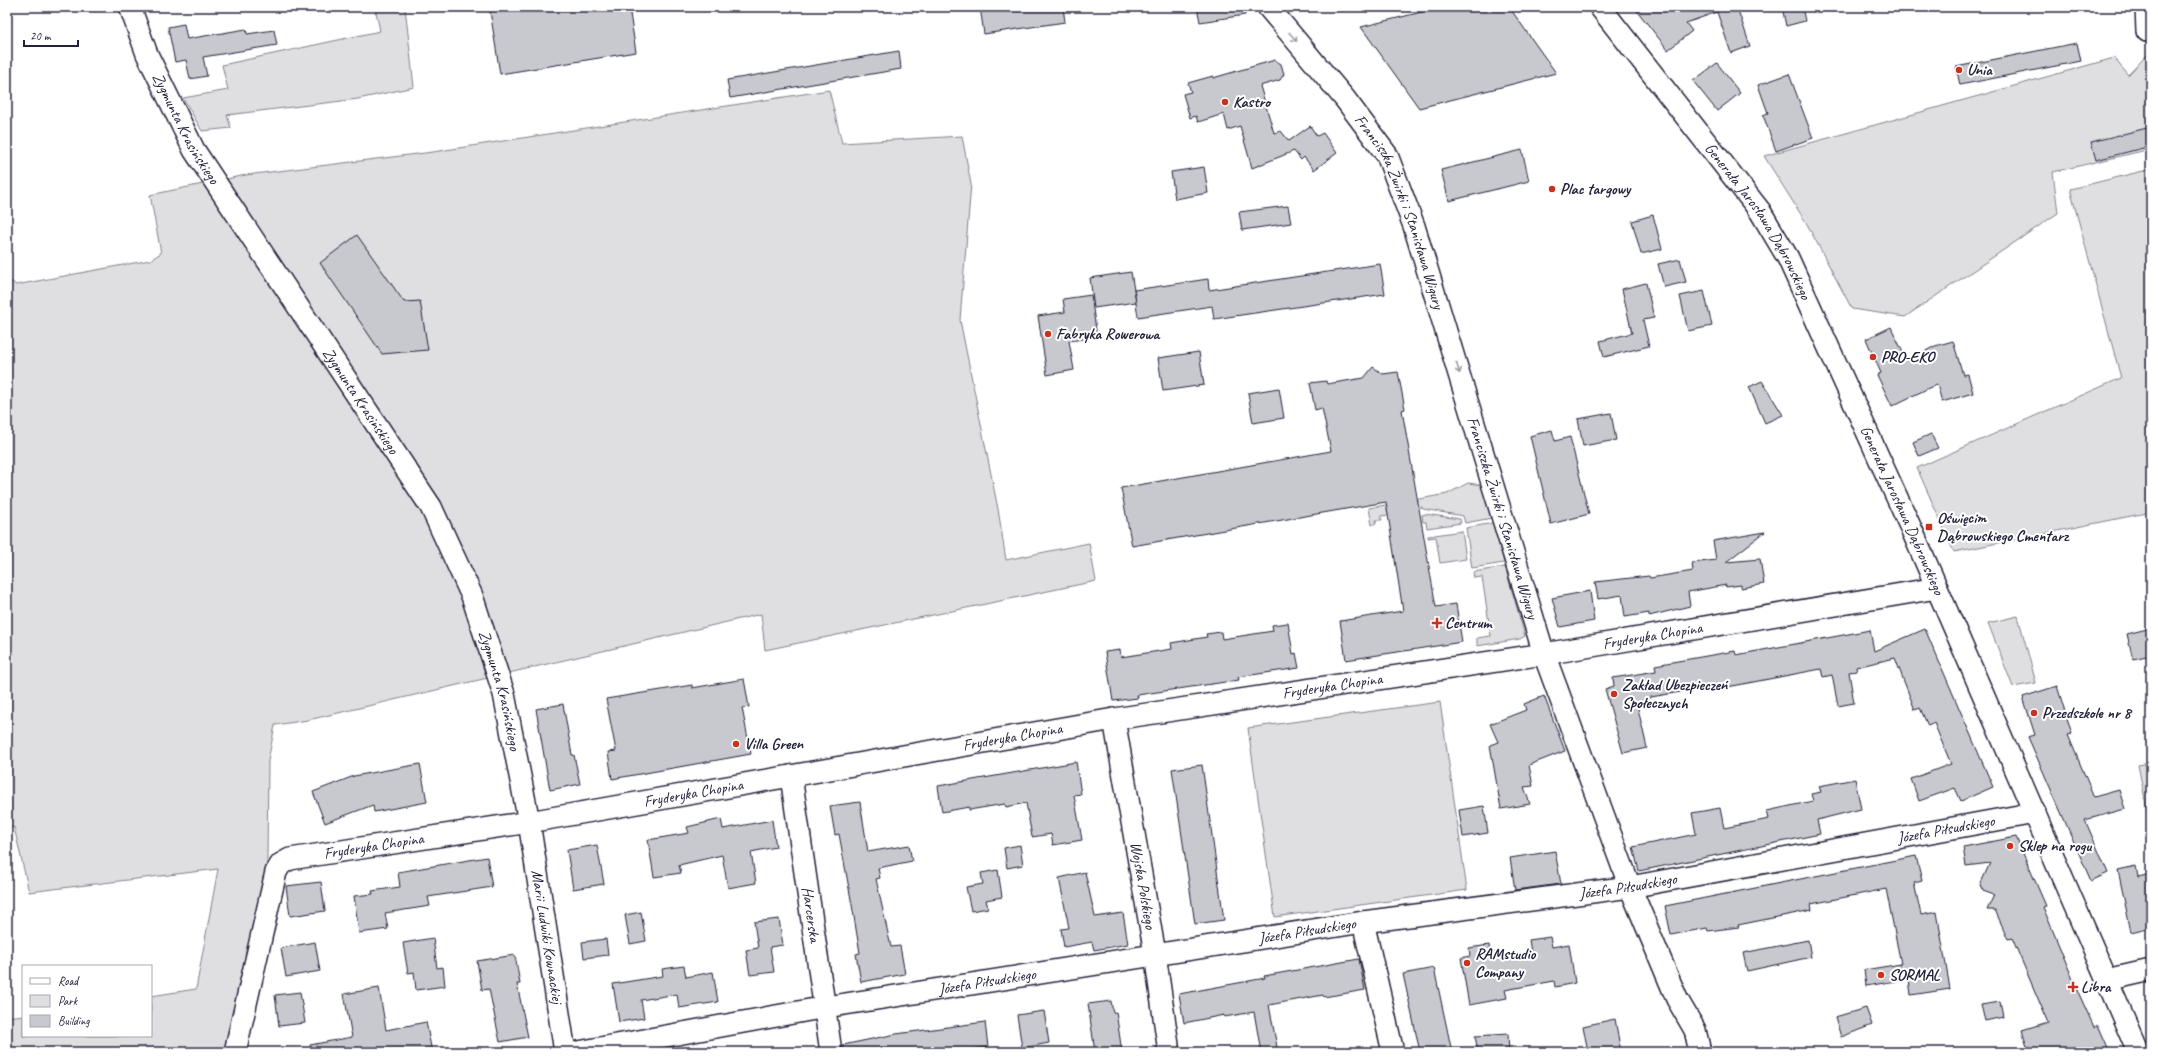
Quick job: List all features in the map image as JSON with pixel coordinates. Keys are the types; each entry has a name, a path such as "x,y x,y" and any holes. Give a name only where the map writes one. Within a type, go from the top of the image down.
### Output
{"street":[{"name":"Zygmunta Krasińskiego","path":"130,7 147,54 194,150 405,466 434,513 472,596 496,663 504,694 529,822"},
{"name":"Franciszka Żwirki i Stanisława Wigury","path":"1268,7 1345,99 1387,155 1414,226 1544,654 1630,887 1677,999 1695,1030 1700,1052"},
{"name":"Generała Jarosława Dąbrowskiego","path":"1600,7 1760,211 1788,258 1937,588 2138,1052"},
{"path":"2146,7 2147,31 2151,31"},
{"name":"Fryderyka Chopina","path":"235,1052 276,872 280,864 290,859 529,822 1114,719 1544,654 1937,588"},
{"name":"Wojska Polskiego","path":"1114,719 1155,954 1169,1052"},
{"name":"Harcerska","path":"791,776 826,1007 831,1052"},
{"name":"Józefa Piłsudskiego","path":"578,1052 826,1007 1155,954 1363,922 1630,887 2035,813"},
{"name":"Marii Ludwiki Kownackiej","path":"529,822 565,1052"},
{"path":"1363,922 1393,1052"},
{"path":"2107,980 2151,970"}],"green space":[{"path":"375,7 405,7 414,87 358,99 227,115 231,128 202,131 183,98 228,90 222,65 380,31"},
{"path":"2148,54 2151,54 2151,149 2053,172 2058,213 1905,317 1852,309 1807,224 1764,156 2114,58 2128,75"},
{"path":"829,90 842,143 962,136 971,184 960,320 998,509 1006,560 1089,543 1096,581 765,650 761,614 308,720 275,725 268,761 267,861 229,1052 7,1052 7,1017 22,1015 22,1037 152,1037 152,996 196,989 218,869 29,892 14,827 7,828 7,278 16,285 150,260 161,253 150,195 246,175 433,152"},
{"path":"2151,169 2151,512 1954,552 1917,468 2121,378 2070,189"},
{"path":"1468,483 1482,485 1492,518 1465,523 1463,516 1423,509 1422,507 1388,513 1389,515 1381,516 1382,520 1376,520 1376,523 1372,525 1369,508 1447,494"},
{"path":"1425,514 1460,519 1461,523 1427,528 1426,522 1423,522 1422,515"},
{"path":"1493,523 1504,563 1472,568 1466,528"},
{"path":"1462,531 1466,559 1440,563 1436,537 1428,538 1428,536"},
{"path":"1505,567 1525,636 1520,639 1477,646 1477,638 1491,636 1482,577 1474,578 1473,572"},
{"path":"2018,616 2036,683 2013,687 1988,623"},
{"path":"1440,702 1467,890 1275,917 1248,728"},
{"path":"2151,763 2151,824 2150,824 2138,765"}],"building":[{"path":"513,7 629,7 636,52 500,74 490,11"},
{"path":"980,7 1063,7 1065,22 984,34"},
{"path":"1197,7 1244,7 1245,15 1200,22"},
{"path":"1442,7 1509,7 1556,73 1419,108 1361,27"},
{"path":"1634,7 1737,7 1750,46 1731,53 1717,12 1686,23 1692,31 1668,50"},
{"path":"1782,7 1802,7 1805,21 1786,26"},
{"path":"184,24 187,39 246,29 247,34 274,30 277,45 203,57 207,76 190,79 186,60 175,62 168,27"},
{"path":"2077,43 2081,61 1960,85 1956,67"},
{"path":"899,51 901,69 730,98 727,80"},
{"path":"1275,60 1281,64 1284,74 1280,80 1260,86 1274,133 1281,131 1289,141 1310,126 1317,136 1323,133 1337,153 1314,170 1304,157 1301,160 1294,151 1252,168 1240,126 1228,130 1224,114 1198,122 1196,116 1190,118 1183,94 1191,92 1188,83 1213,76 1213,78"},
{"path":"1717,63 1740,93 1717,111 1693,81"},
{"path":"1789,74 1813,138 1776,151 1763,115 1768,113 1758,85"},
{"path":"2151,127 2151,146 2096,160 2091,142"},
{"path":"1522,150 1529,181 1449,201 1441,170"},
{"path":"1204,167 1208,193 1175,199 1171,172"},
{"path":"1288,206 1291,223 1242,230 1239,212"},
{"path":"1653,215 1662,249 1641,254 1632,221"},
{"path":"357,235 404,302 420,301 428,350 382,354 320,263"},
{"path":"1680,259 1686,282 1664,287 1658,264"},
{"path":"1380,264 1385,294 1214,319 1212,306 1138,317 1134,290 1208,279 1209,290"},
{"path":"1131,272 1136,302 1094,308 1090,278"},
{"path":"1646,283 1654,318 1643,320 1649,346 1604,357 1600,341 1632,333 1622,289"},
{"path":"1704,291 1712,326 1688,331 1680,296"},
{"path":"1091,295 1097,337 1069,341 1074,370 1047,375 1038,316 1065,312 1063,299"},
{"path":"1891,327 1907,361 1935,346 1953,341 1963,375 1968,374 1973,393 1942,402 1937,384 1892,406 1877,375 1881,373 1866,339"},
{"path":"1199,352 1204,385 1163,391 1158,358"},
{"path":"1373,367 1383,374 1398,372 1405,409 1402,410 1436,607 1456,604 1462,642 1346,660 1340,621 1403,611 1386,502 1132,546 1121,488 1331,451 1322,408 1315,410 1310,383 1326,381 1327,384 1364,378"},
{"path":"1762,381 1783,415 1765,423 1749,387"},
{"path":"1279,388 1284,418 1253,423 1248,393"},
{"path":"1611,413 1616,440 1583,446 1578,419"},
{"path":"1552,430 1555,441 1570,437 1589,514 1551,524 1530,436"},
{"path":"1931,434 1938,448 1919,456 1913,442"},
{"path":"1765,532 1726,562 1760,559 1764,584 1741,588 1741,585 1726,587 1726,585 1688,592 1690,606 1649,616 1649,613 1625,617 1622,595 1598,599 1595,582 1649,576 1650,578 1693,571 1692,563 1716,560 1713,541"},
{"path":"1590,591 1594,621 1560,627 1552,598"},
{"path":"1288,623 1293,654 1296,653 1299,668 1238,677 1239,680 1137,695 1138,698 1113,701 1105,652 1120,650 1121,657 1172,649 1171,643 1207,637 1206,634 1221,632 1222,639 1273,631 1272,625"},
{"path":"2151,628 2151,655 2133,659 2127,634"},
{"path":"1925,629 1993,787 1961,801 1955,788 1919,801 1911,779 1951,764 1934,723 1928,726 1920,708 1915,710 1895,658 1856,667 1857,671 1849,672 1854,703 1838,706 1832,675 1823,677 1821,669 1717,689 1716,686 1651,697 1637,704 1647,748 1623,753 1605,689 1614,686 1613,678 1656,671 1655,665 1735,651 1736,655 1870,630 1874,651"},
{"path":"744,679 749,707 742,708 751,754 612,779 608,752 616,751 606,699 692,685 692,688"},
{"path":"2057,686 2072,734 2068,735 2094,797 2119,790 2125,809 2085,820 2108,873 2091,881 2028,737 2035,735 2023,697"},
{"path":"1544,696 1565,751 1529,765 1533,786 1524,787 1530,804 1501,809 1490,745 1498,742 1490,724 1526,710 1524,704"},
{"path":"563,704 572,755 574,755 580,784 550,790 536,709"},
{"path":"1076,762 1081,794 1074,795 1082,840 1053,845 1051,834 1032,837 1026,803 1006,807 1005,804 969,810 969,807 942,812 938,786"},
{"path":"420,764 427,802 374,812 373,805 325,823 313,792 354,776"},
{"path":"1202,765 1224,920 1195,924 1172,769"},
{"path":"1855,779 1861,809 1817,820 1820,834 1639,871 1633,847 1696,834 1692,813 1720,808 1724,828 1769,819 1767,811 1813,801 1811,794 1821,792 1819,786"},
{"path":"860,802 868,852 909,845 912,861 878,868 880,878 876,879 891,947 900,946 905,974 861,982 856,954 860,953 852,905 839,834 835,835 830,806"},
{"path":"1484,806 1488,833 1463,837 1459,810"},
{"path":"721,819 723,829 772,820 776,847 751,852 756,883 728,888 722,855 679,865 681,873 654,877 648,840 689,833 687,827"},
{"path":"2016,837 2046,906 2043,907 2079,994 2094,1027 2098,1025 2110,1052 2029,1052 2022,1030 2048,1022 2012,938 2008,939 1995,910 1987,910 1994,895 1983,891 1980,885 1990,863 1966,866 1963,847"},
{"path":"597,845 604,884 573,889 567,850"},
{"path":"1020,845 1023,865 1007,868 1004,848"},
{"path":"1555,851 1561,884 1515,890 1510,858"},
{"path":"1916,856 1922,881 1914,883 1921,915 1937,912 1950,989 1911,995 1909,979 1866,986 1864,970 1901,964 1886,889 1811,904 1812,910 1738,925 1739,927 1708,931 1707,928 1671,935 1665,906"},
{"path":"487,857 492,887 428,897 430,906 385,913 388,929 359,933 354,896 373,894 372,891 400,887 398,872"},
{"path":"2136,866 2138,877 2151,874 2151,927 2131,932 2118,870"},
{"path":"998,870 1002,897 986,900 988,908 971,911 966,887 983,884 981,873"},
{"path":"1085,872 1095,917 1123,913 1128,944 1094,950 1092,942 1064,947 1061,929 1069,928 1059,878"},
{"path":"321,882 325,911 290,916 286,886"},
{"path":"641,912 646,941 630,944 625,915"},
{"path":"779,919 783,945 770,947 774,972 750,975 746,950 758,948 754,922"},
{"path":"1550,937 1552,947 1569,944 1575,983 1555,987 1554,981 1505,990 1507,998 1469,1005 1461,958 1470,956 1469,948 1489,945 1490,953 1499,952 1500,959 1531,952 1529,940"},
{"path":"433,938 437,968 443,967 445,986 416,990 414,972 408,973 403,943"},
{"path":"606,939 608,955 584,958 582,942"},
{"path":"1808,940 1811,957 1747,971 1743,953"},
{"path":"315,942 320,971 286,977 281,948"},
{"path":"515,955 520,984 517,984 528,1037 500,1042 489,989 482,990 477,961"},
{"path":"1359,959 1365,990 1324,997 1323,995 1269,1005 1278,1052 1261,1052 1254,1012 1224,1017 1224,1015 1184,1023 1179,994 1265,978 1264,976"},
{"path":"684,966 686,977 713,972 718,1002 679,1008 677,994 641,1000 644,1018 619,1022 613,984 663,976 662,969"},
{"path":"1434,968 1452,1052 1420,1052 1403,974"},
{"path":"379,988 386,1030 426,1022 432,1052 311,1052 310,1045 352,1037 344,994"},
{"path":"300,992 305,1023 279,1026 275,995"},
{"path":"1111,1001 1113,1013 1116,1012 1122,1052 1095,1052 1088,1004"},
{"path":"2000,1002 2003,1017 1985,1021 1981,1005"},
{"path":"1866,1008 1872,1025 1841,1037 1835,1017"},
{"path":"1044,1011 1049,1043 1022,1048 1017,1015"},
{"path":"1615,1019 1621,1052 1588,1052 1583,1026"},
{"path":"985,1022 988,1047 953,1052 844,1052 843,1045 896,1034"},
{"path":"1508,1034 1509,1052 1478,1052 1475,1036"}],"place":[{"name":"Unia","path":"1959,70"},
{"name":"Kastro","path":"1225,102"},
{"name":"Plac targowy","path":"1552,189"},
{"name":"Fabryka Rowerowa","path":"1048,334"},
{"name":"PRO-EKO","path":"1873,357"},
{"name":"Oświęcim Dąbrowskiego Cmentarz","path":"1929,527"},
{"name":"Centrum","path":"1437,623"},
{"name":"Zakład Ubezpieczeń Społecznych","path":"1614,694"},
{"name":"Przedszkole nr 8","path":"2034,713"},
{"name":"Villa Green","path":"736,744"},
{"name":"Sklep na rogu","path":"2010,846"},
{"name":"RAMstudio Company","path":"1467,963"},
{"name":"SORMAL","path":"1881,975"},
{"name":"Libra","path":"2073,987"}]}
